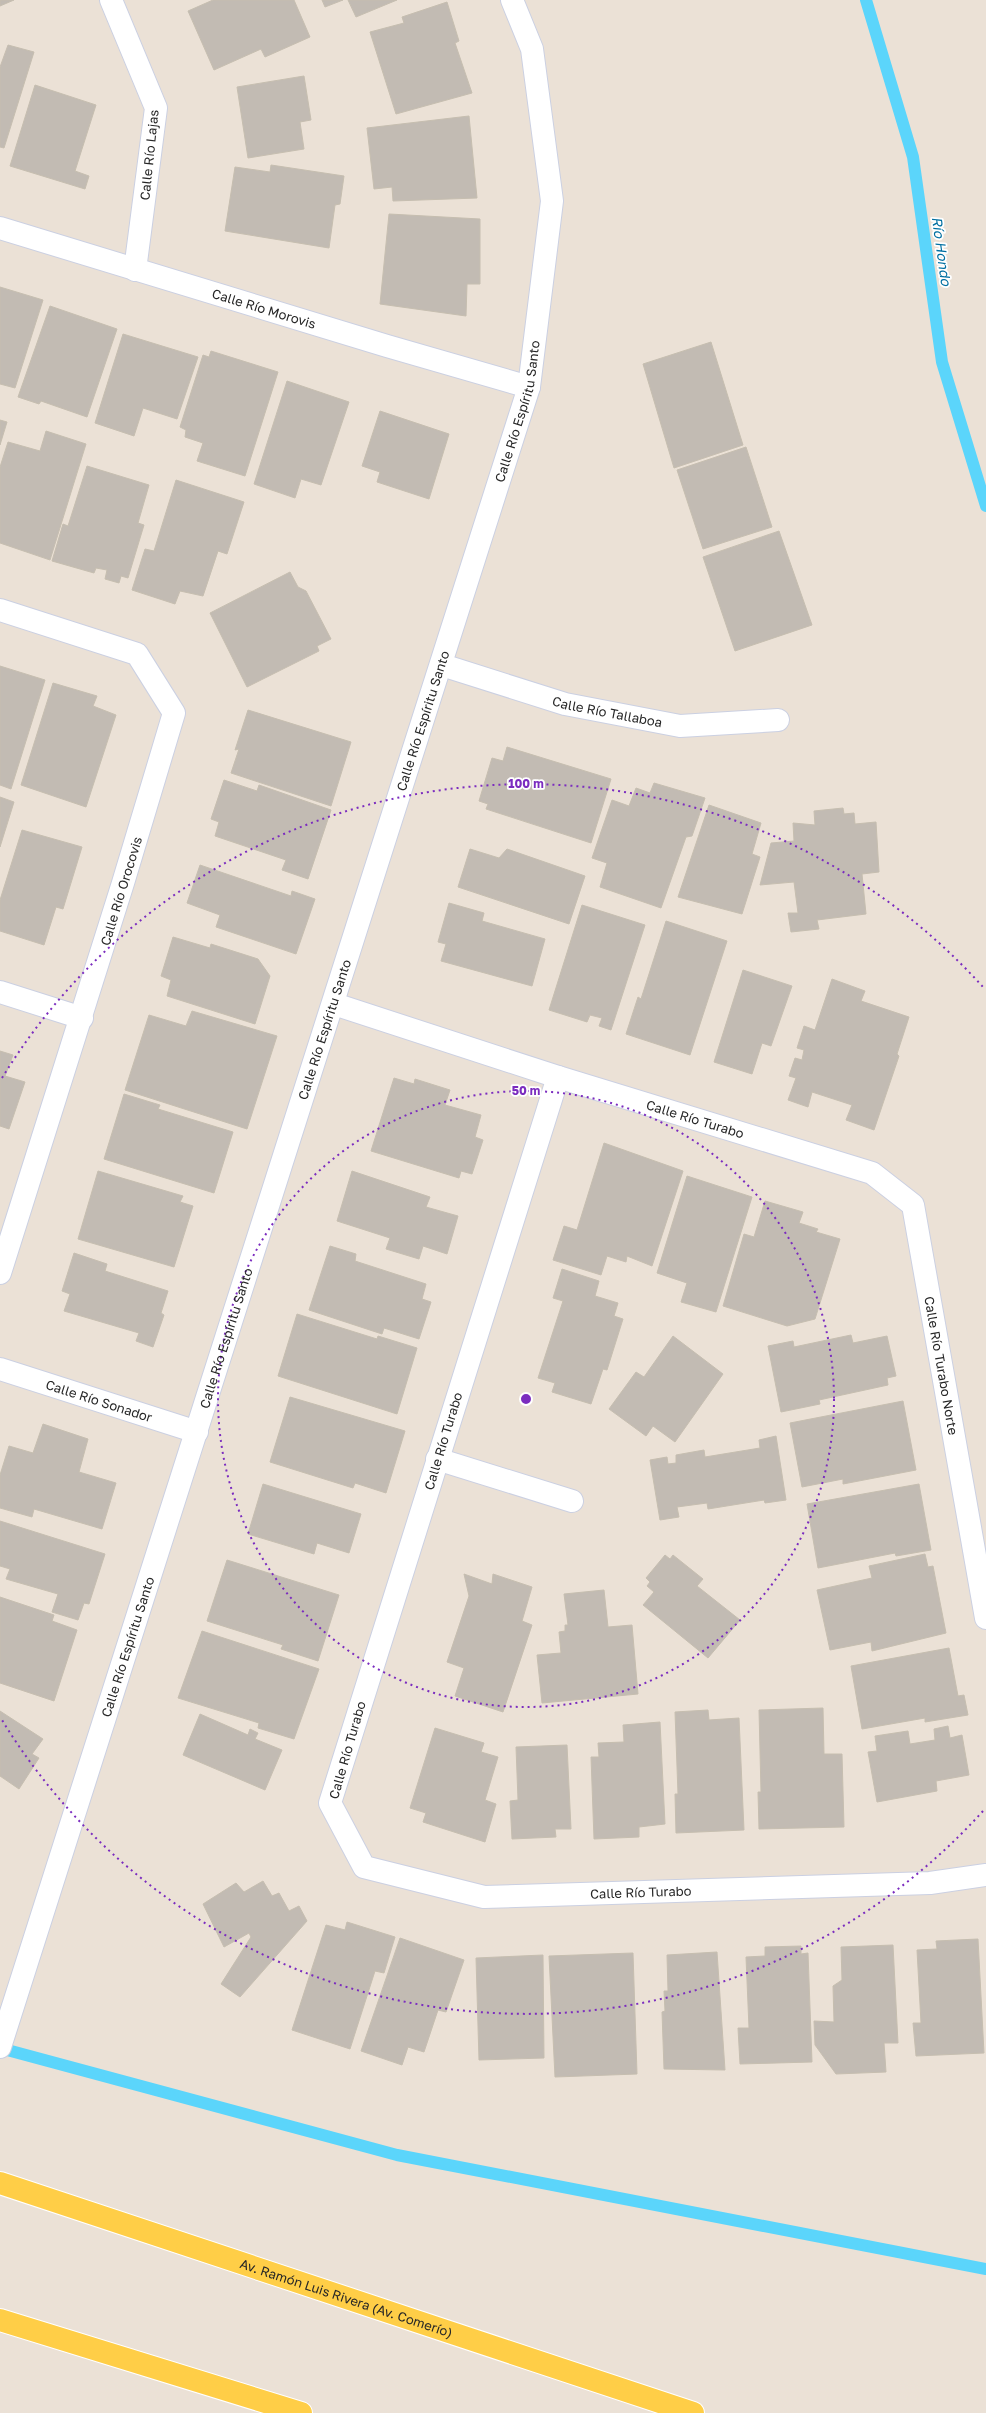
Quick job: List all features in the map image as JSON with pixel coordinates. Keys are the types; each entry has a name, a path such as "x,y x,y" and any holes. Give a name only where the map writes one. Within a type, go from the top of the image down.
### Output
{"main road":[{"name":"Av. Ramón Luis Rivera (Av. Comerío)","path":"0,2183 693,2413"},
{"path":"0,2320 301,2413"}],"street":[{"name":"Calle Río Lajas","path":"111,0 156,108 135,270"},
{"name":"Calle Río Espíritu Santo","path":"0,2047 198,1432 529,387 552,201 532,50 512,0"},
{"name":"Calle Río Morovis","path":"0,228 135,270 529,387"},
{"name":"Calle Río Orocovis","path":"0,610 137,654 174,713 82,1018 0,1273"},
{"name":"Calle Río Tallaboa","path":"442,665 565,704 680,726 778,720"},
{"path":"0,992 82,1018"},
{"name":"Calle Río Turabo","path":"334,1004 833,1162"},
{"name":"Calle Río Turabo","path":"558,1076 330,1803 364,1867 484,1897 930,1882 986,1875"},
{"name":"Calle Río Turabo Norte","path":"833,1162 872,1173 913,1205 986,1618"},
{"name":"Calle Río Sonador","path":"0,1369 198,1432"},
{"path":"437,1459 572,1501"}],"building":[{"path":"0,0 14,0 0,6"},
{"path":"213,0 294,0 310,37 265,57 261,49 214,70 188,11"},
{"path":"322,0 343,0 325,7"},
{"path":"348,0 397,0 356,17"},
{"path":"447,2 459,41 455,43 472,93 396,114 370,32 404,23 402,17"},
{"path":"8,45 34,52 4,148 0,147 0,67"},
{"path":"304,76 311,120 300,122 304,149 248,158 237,87"},
{"path":"35,85 96,105 75,171 89,176 85,189 10,166"},
{"path":"469,116 477,198 393,201 392,187 374,189 367,128"},
{"path":"271,165 344,176 340,204 335,205 329,248 225,231 235,167 270,172"},
{"path":"389,214 480,219 480,284 467,284 466,316 380,304"},
{"path":"0,287 43,300 15,388 0,384"},
{"path":"50,306 117,329 87,417 41,401 39,404 18,397"},
{"path":"123,334 198,357 177,419 143,408 134,436 95,423"},
{"path":"711,342 743,445 674,468 643,364"},
{"path":"211,351 278,372 245,476 197,461 203,443 185,437 186,430 180,427 203,355 209,357"},
{"path":"287,381 349,402 321,485 301,479 295,498 254,484"},
{"path":"380,411 449,434 429,499 377,482 380,472 362,466"},
{"path":"0,420 7,422 0,445"},
{"path":"46,431 86,444 50,560 0,543 0,467 8,442 40,451"},
{"path":"746,447 772,527 703,549 677,470"},
{"path":"87,466 149,485 138,523 144,525 128,578 121,576 119,583 105,579 107,570 96,568 94,573 52,561 63,524 68,526"},
{"path":"176,480 244,502 227,554 218,551 203,596 180,591 175,604 132,590 145,549 154,551"},
{"path":"779,531 812,625 735,651 703,557"},
{"path":"290,572 298,587 306,591 331,639 317,646 319,651 247,687 210,613"},
{"path":"0,666 45,680 11,789 0,785"},
{"path":"53,683 97,696 93,706 116,715 86,807 21,785"},
{"path":"248,710 351,742 331,806 231,773 239,749 235,750"},
{"path":"507,747 611,779 591,843 486,809 488,804 479,801 492,758 503,761"},
{"path":"224,780 257,791 259,785 331,810 308,879 282,870 286,860 215,836 219,822 211,819"},
{"path":"654,783 705,798 692,836 686,837 661,908 600,887 607,863 592,858 612,800 629,806 636,788 650,793"},
{"path":"0,797 14,802 0,847"},
{"path":"709,805 761,823 752,854 760,857 742,914 678,897"},
{"path":"843,808 844,814 854,813 855,824 876,822 879,872 862,874 866,914 817,920 819,929 791,932 788,913 798,913 794,882 760,885 771,843 794,841 793,823 815,825 814,811"},
{"path":"22,830 82,847 63,909 56,907 44,945 0,931 0,900"},
{"path":"470,849 499,858 507,849 585,876 569,924 458,887"},
{"path":"200,865 291,896 292,891 315,899 296,954 216,927 220,915 187,903"},
{"path":"449,903 484,913 482,921 545,939 532,986 441,961 446,944 438,942"},
{"path":"582,905 645,925 611,1030 599,1026 602,1018 590,1015 587,1022 549,1010"},
{"path":"666,921 727,941 690,1055 626,1034 638,997 641,999"},
{"path":"173,937 210,948 211,944 258,959 270,976 255,1024 167,996 171,980 161,976"},
{"path":"743,970 792,986 771,1046 762,1043 752,1074 714,1062"},
{"path":"832,979 865,991 861,1001 909,1017 897,1054 899,1056 874,1130 846,1120 852,1105 812,1092 808,1107 788,1100 796,1078 789,1076 795,1058 802,1060 804,1050 797,1048 804,1026 815,1030"},
{"path":"192,1011 277,1036 247,1129 125,1090 149,1015 186,1026"},
{"path":"0,1051 13,1055 5,1076 25,1082 9,1129 0,1126"},
{"path":"394,1078 414,1084 415,1079 450,1090 445,1105 481,1115 475,1137 483,1140 472,1174 461,1171 459,1178 371,1151"},
{"path":"124,1094 160,1105 158,1109 233,1132 214,1193 104,1159"},
{"path":"604,1143 683,1171 652,1266 627,1256 626,1262 607,1256 601,1275 553,1260 564,1226 577,1230"},
{"path":"98,1171 183,1196 180,1202 193,1206 174,1267 78,1239"},
{"path":"352,1171 430,1197 426,1207 458,1216 447,1254 423,1246 419,1259 386,1249 390,1238 337,1221"},
{"path":"687,1176 752,1197 716,1312 681,1302 687,1283 657,1273"},
{"path":"765,1201 803,1212 799,1223 818,1229 816,1232 840,1239 815,1319 787,1326 723,1306 744,1234 754,1237"},
{"path":"330,1246 356,1254 355,1261 426,1284 422,1299 431,1302 419,1339 384,1328 382,1334 309,1310"},
{"path":"74,1253 107,1264 105,1271 168,1291 161,1313 164,1315 153,1347 136,1341 139,1333 64,1311 70,1294 62,1291"},
{"path":"562,1269 599,1281 595,1296 618,1303 614,1316 623,1319 607,1370 603,1369 591,1404 552,1392 555,1383 538,1378 563,1301 553,1298"},
{"path":"297,1314 377,1339 378,1336 417,1348 397,1414 278,1376"},
{"path":"851,1335 853,1343 887,1336 896,1376 887,1378 888,1385 819,1400 820,1404 781,1412 768,1346 793,1341 794,1347"},
{"path":"673,1336 723,1374 675,1442 653,1426 646,1436 609,1409 636,1372 644,1377"},
{"path":"290,1397 405,1431 386,1493 355,1483 353,1488 270,1462"},
{"path":"903,1401 916,1470 843,1484 843,1479 802,1487 790,1423"},
{"path":"43,1424 88,1439 79,1472 116,1483 102,1529 34,1509 32,1517 0,1508 0,1475 9,1446 33,1453"},
{"path":"776,1436 786,1500 765,1503 764,1500 708,1509 707,1503 677,1507 679,1517 660,1520 650,1460 667,1457 668,1464 676,1463 676,1455 704,1450 705,1457 760,1448 759,1440"},
{"path":"263,1484 361,1514 349,1553 317,1543 314,1554 248,1534"},
{"path":"919,1484 931,1550 896,1556 895,1553 818,1568 807,1504"},
{"path":"0,1521 105,1554 89,1604 84,1603 78,1620 52,1612 58,1594 6,1579 10,1569 0,1566"},
{"path":"925,1554 928,1567 933,1566 946,1633 872,1651 871,1642 830,1650 817,1590 872,1578 869,1566"},
{"path":"665,1555 670,1559 673,1555 703,1579 697,1586 740,1620 708,1658 643,1605 654,1592 647,1586 650,1582 646,1578"},
{"path":"227,1560 339,1595 318,1661 281,1649 283,1645 207,1621"},
{"path":"464,1574 492,1584 493,1574 532,1587 522,1621 532,1625 503,1712 455,1696 464,1668 447,1662 469,1596"},
{"path":"604,1590 608,1627 632,1625 638,1694 542,1703 537,1655 561,1653 559,1632 565,1631 565,1625 568,1625 564,1594"},
{"path":"0,1597 54,1615 52,1621 77,1630 54,1701 0,1683"},
{"path":"202,1631 319,1669 294,1739 258,1728 259,1723 178,1698"},
{"path":"949,1648 958,1696 964,1695 968,1715 925,1722 925,1718 862,1729 851,1666"},
{"path":"823,1708 824,1754 842,1754 844,1827 759,1829 758,1792 761,1792 759,1710"},
{"path":"708,1710 709,1720 739,1718 744,1830 676,1833 675,1794 678,1794 675,1712"},
{"path":"0,1711 43,1739 32,1754 39,1758 19,1789 0,1776"},
{"path":"200,1714 248,1735 250,1729 258,1733 255,1739 282,1750 265,1790 183,1755"},
{"path":"660,1722 665,1824 639,1827 639,1837 594,1839 591,1757 599,1757 598,1743 624,1742 623,1725"},
{"path":"948,1726 950,1738 962,1735 969,1775 936,1781 937,1791 877,1802 868,1752 877,1751 875,1736 908,1731 910,1744 935,1740 934,1729"},
{"path":"435,1728 484,1743 481,1752 498,1757 485,1800 496,1804 485,1842 423,1822 426,1813 410,1808"},
{"path":"567,1745 571,1829 555,1829 556,1837 512,1839 510,1801 518,1800 516,1747"},
{"path":"263,1881 272,1896 279,1893 289,1911 299,1906 307,1921 240,1997 221,1984 251,1937 249,1933 224,1947 203,1904 236,1883 244,1892"},
{"path":"347,1922 395,1937 384,1973 375,1971 350,2049 292,2030 326,1925 345,1930"},
{"path":"400,1938 464,1960 446,2012 438,2010 424,2052 408,2047 402,2065 361,2051"},
{"path":"978,1939 984,2053 916,2056 913,2023 921,2023 917,1950 937,1949 936,1941"},
{"path":"893,1945 898,2043 884,2043 886,2072 836,2074 815,2045 814,2021 834,2022 833,1986 842,1980 841,1947"},
{"path":"801,1946 801,1954 808,1953 812,2062 740,2064 738,2028 749,2028 746,1957 765,1956 765,1947"},
{"path":"717,1952 725,2070 664,2069 662,2012 665,2011 664,1991 668,1991 667,1955"},
{"path":"633,1953 637,2074 555,2077 549,1956"},
{"path":"543,1955 544,2058 479,2060 476,1958"}],"waterway":[{"name":"Río Hondo","path":"866,0 913,157 942,362 986,506"},
{"path":"0,2048 397,2155 986,2269"}]}
